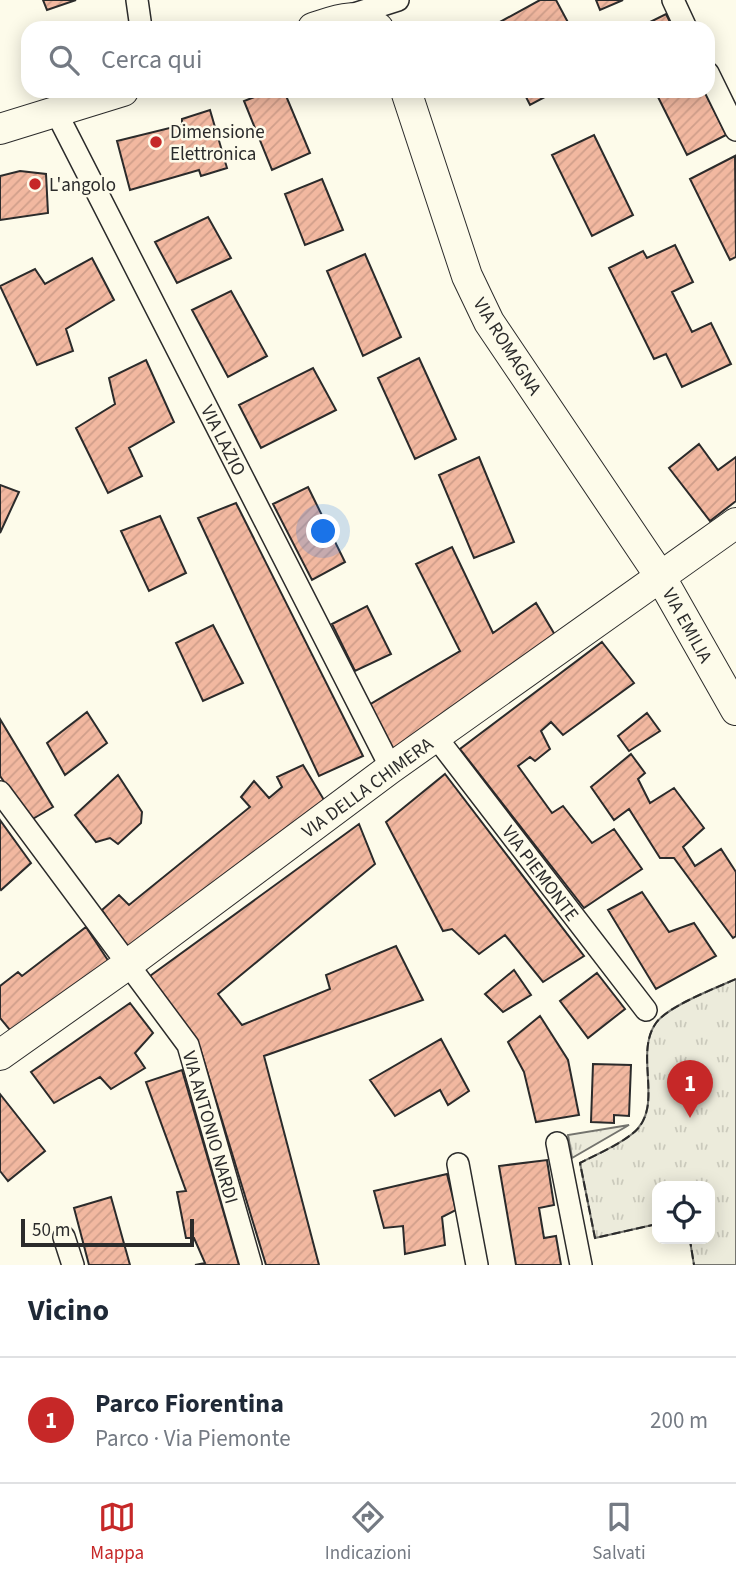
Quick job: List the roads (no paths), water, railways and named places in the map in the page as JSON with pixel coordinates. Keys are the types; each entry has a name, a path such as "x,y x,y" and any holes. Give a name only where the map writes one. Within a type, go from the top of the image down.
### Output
{"street":[{"path":"137,0 140,21"},
{"path":"333,21 398,0"},
{"path":"673,0 683,21"},
{"path":"348,16 369,21"},
{"path":"715,87 736,130"},
{"path":"0,129 101,98"},
{"name":"VIA ROMAGNA","path":"408,98 467,276 489,322 660,576"},
{"name":"VIA LAZIO","path":"56,112 391,768"},
{"name":"VIA DELLA CHIMERA","path":"0,1055 127,965 391,768 736,523"},
{"name":"VIA EMILIA","path":"660,576 736,710"},
{"name":"VIA PIEMONTE","path":"436,737 646,1010"},
{"name":"VIA ANTONIO NARDI","path":"0,792 188,1045 251,1265"},
{"path":"557,1143 581,1265"},
{"path":"458,1164 477,1265"},
{"path":"64,1237 73,1265"}],"place":[{"name":"Dimensione Elettronica","path":"156,142"},
{"name":"L'angolo","path":"35,184"},
{"name":"Parco Fiorentina","path":"690,1118"}]}
